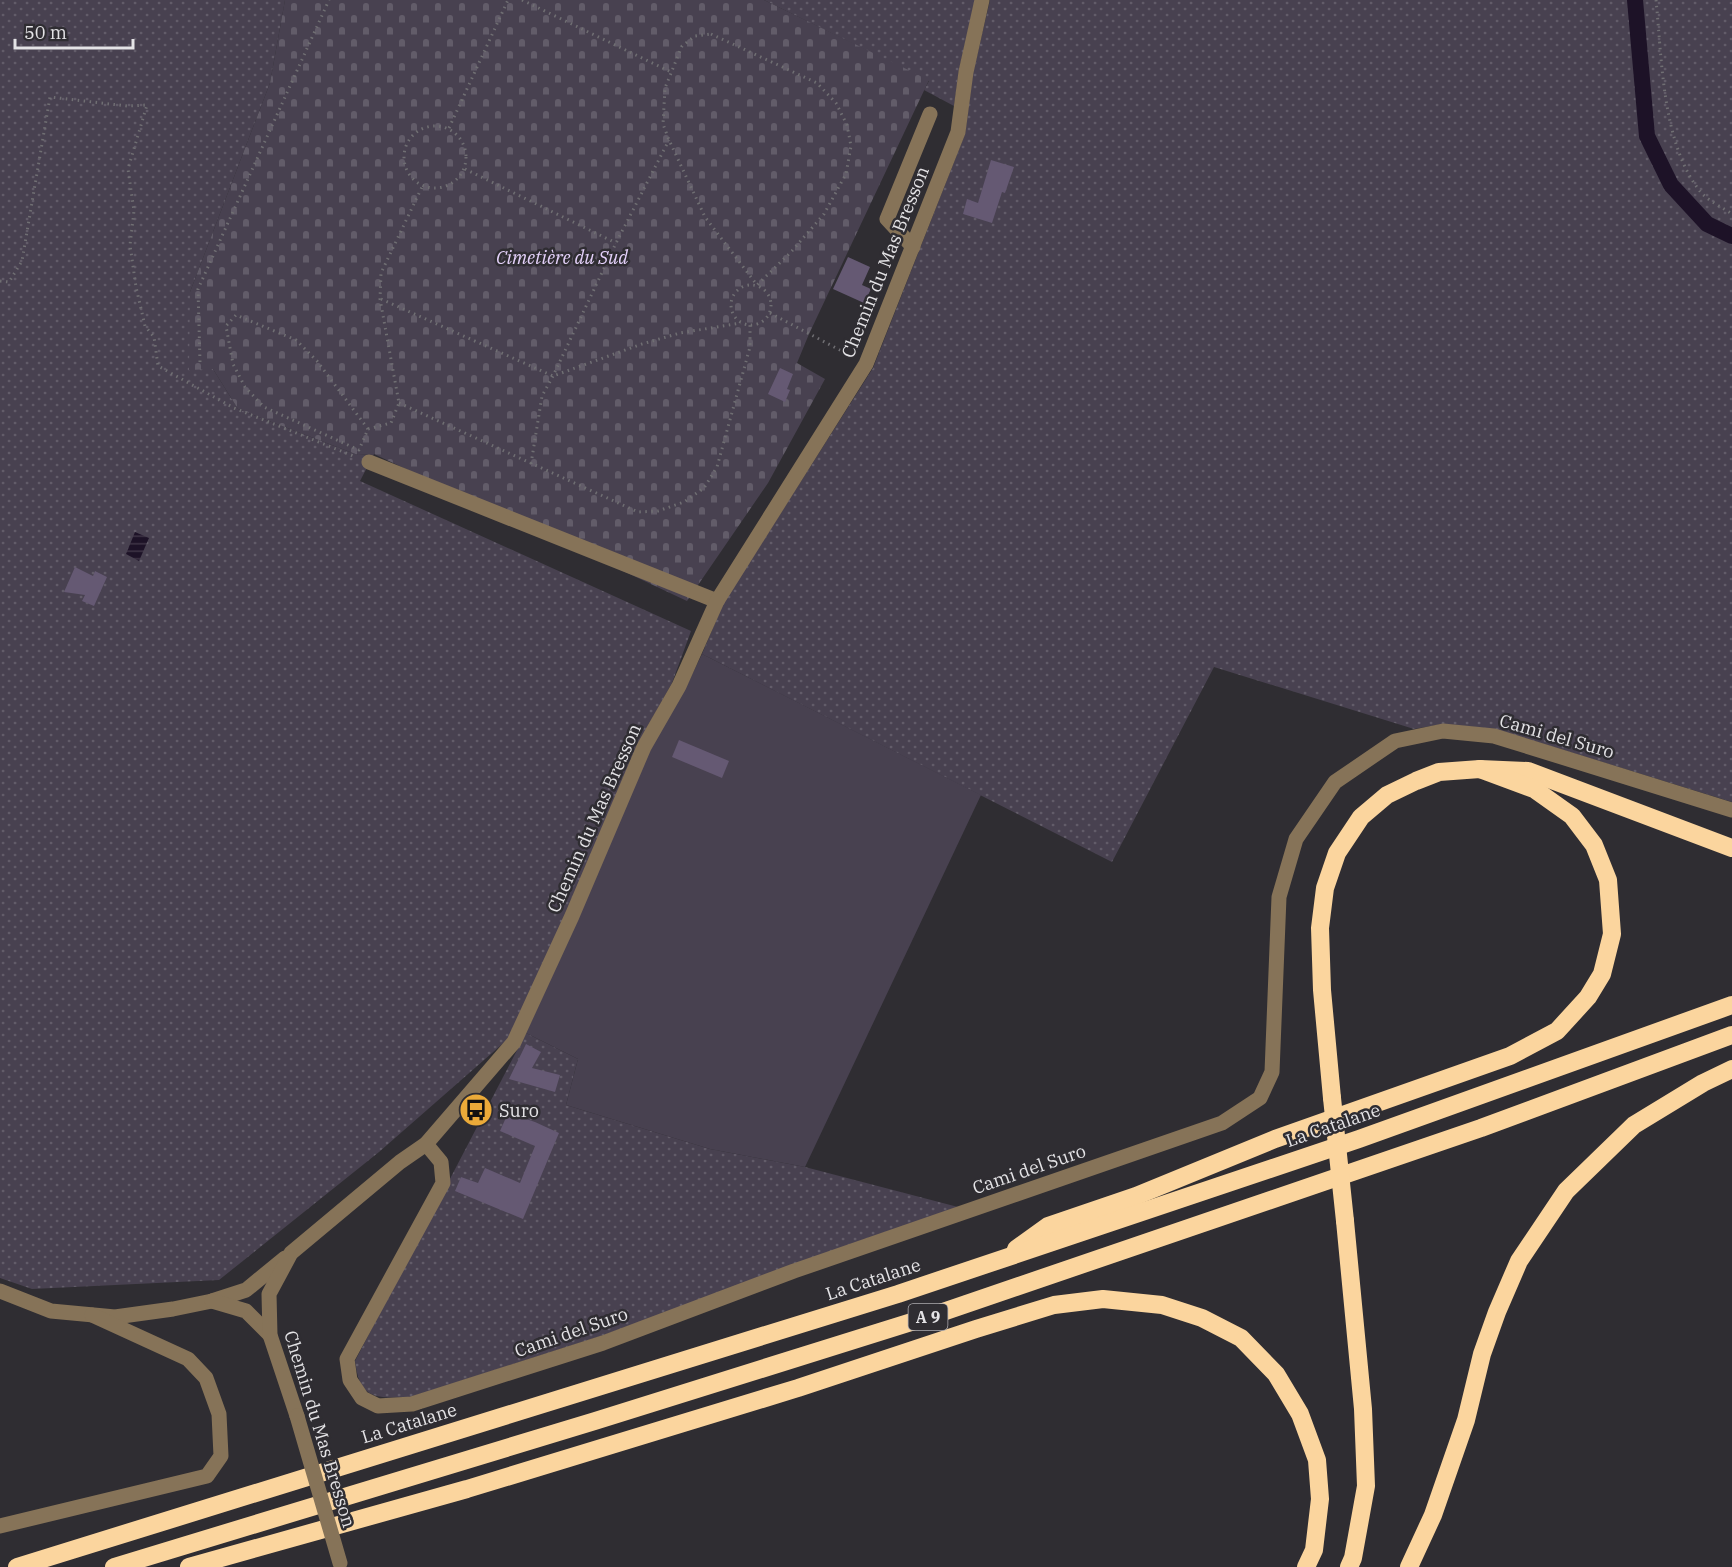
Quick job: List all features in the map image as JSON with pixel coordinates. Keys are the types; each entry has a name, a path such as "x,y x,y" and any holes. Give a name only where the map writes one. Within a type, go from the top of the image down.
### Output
{"highway":[{"path":"1349,1567 1353,1558 1366,1486 1363,1409 1322,990 1320,928 1325,888 1337,853 1362,817 1386,795 1439,772 1480,769 1528,771 1732,848"},
{"path":"1001,1260 1048,1226 1136,1196 1275,1139 1510,1056 1557,1031 1588,997 1602,974 1612,934 1608,880 1594,845 1572,816 1534,789 1480,769"},
{"name":"La Catalane","path":"17,1567 898,1294 1359,1139 1732,1005"},
{"name":"A 9","path":"114,1567 595,1421 948,1310 1481,1128 1732,1035"},
{"path":"1409,1567 1433,1515 1466,1420 1486,1344 1519,1262 1566,1191 1634,1125 1703,1083 1732,1069"},
{"path":"189,1567 467,1490 798,1388 1054,1305 1103,1299 1162,1305 1202,1318 1241,1338 1276,1374 1300,1414 1317,1460 1320,1499 1314,1550 1306,1567"}],"street":[{"name":"Chemin du Mas Bresson","path":"340,1565 297,1416 270,1335 269,1294 291,1254 400,1162 426,1144 514,1042 572,916 644,747 679,686 717,601 866,364 958,132 966,72 982,0"},
{"path":"913,247 887,219 930,114"},
{"path":"369,462 717,601"},
{"name":"Cami del Suro","path":"426,1144 441,1162 443,1183 347,1359 350,1380 362,1398 378,1406 412,1404 603,1343 794,1271 1222,1123 1260,1098 1272,1072 1279,897 1296,839 1335,782 1395,741 1443,731 1494,736 1732,810"},
{"path":"0,1291 51,1311 115,1317 212,1301 246,1290 291,1254"},
{"path":"212,1301 246,1311 270,1335"},
{"path":"0,1526 207,1476 221,1456 219,1414 206,1378 188,1359 92,1315"}],"path":[{"path":"200,362 198,289 329,0"},
{"path":"449,128 508,0"},
{"path":"522,0 671,72"},
{"path":"1656,0 1667,107 1680,158 1700,192 1732,214"},
{"path":"671,72 665,88 663,124 705,217 757,285 765,290 771,301 770,313 763,322 750,326 741,323 733,315 730,306 733,294 741,287 757,285 791,252 824,214 846,174 851,146 847,125 836,103 817,83 711,34 695,36 682,46 671,72"},
{"path":"0,281 9,282 22,261 50,97 127,106 147,105 128,169 134,211 130,245 145,326 154,337 158,366 234,408 369,462"},
{"path":"435,125 449,128 460,138 466,152 465,169 457,181 445,188 422,187 411,178 403,160 405,144 418,130 435,125"},
{"path":"531,464 542,396 669,140"},
{"path":"465,169 616,243"},
{"path":"368,429 390,423 399,403 380,299 381,273 422,187"},
{"path":"380,299 553,376 670,336 741,323"},
{"path":"770,313 866,364"},
{"path":"236,315 296,340 317,361 368,429 359,450 264,407 245,387 233,364 226,326 236,315"},
{"path":"399,403 638,512 658,511 684,502 704,488 717,466 750,347 750,326"}],"green space":[{"path":"0,0 285,0 270,83 190,292 213,369 238,409 358,455 374,454 360,481 691,631 672,683 638,744 566,913 508,1039 379,1152 219,1280 32,1289 0,1278"},
{"name":"Cimetière du Sud","path":"285,0 764,0 929,80 797,363 825,379 768,483 687,601 374,454 358,455 238,409 213,369 189,370 190,292 270,83"},
{"path":"764,0 975,0 959,70 954,106 924,90 929,81"},
{"path":"990,0 1732,0 1732,802 1495,729 1443,724 1414,729 1214,667 1112,862 702,654 723,604 873,368 965,134 973,73"},
{"path":"702,654 981,795 805,1167 710,1149 566,1105 578,1059 526,1033 578,919 650,750"},
{"path":"526,1033 578,1059 566,1105 710,1149 805,1167 958,1207 601,1336 411,1397 380,1397 372,1394 361,1384 355,1361"}],"shaded area":[{"path":"135,532 149,538 139,561 126,554"}],"building":[{"path":"991,160 1014,167 1005,193 1002,192 992,223 963,214 967,199 978,203"},
{"path":"848,257 870,267 862,285 871,289 864,303 833,289"},
{"path":"780,368 793,374 785,402 768,394"},
{"path":"75,567 93,576 95,571 107,577 94,606 82,601 85,595 64,592"},
{"path":"679,740 729,761 722,778 672,757"},
{"path":"526,1044 541,1052 532,1068 560,1075 555,1092 509,1079"},
{"path":"508,1113 559,1133 523,1219 455,1191 461,1177 478,1183 485,1168 520,1183 535,1146 500,1131"}],"waterway":[{"path":"1635,0 1647,136 1671,185 1707,224 1732,236"}],"place":[{"name":"Suro","path":"476,1110"}]}
